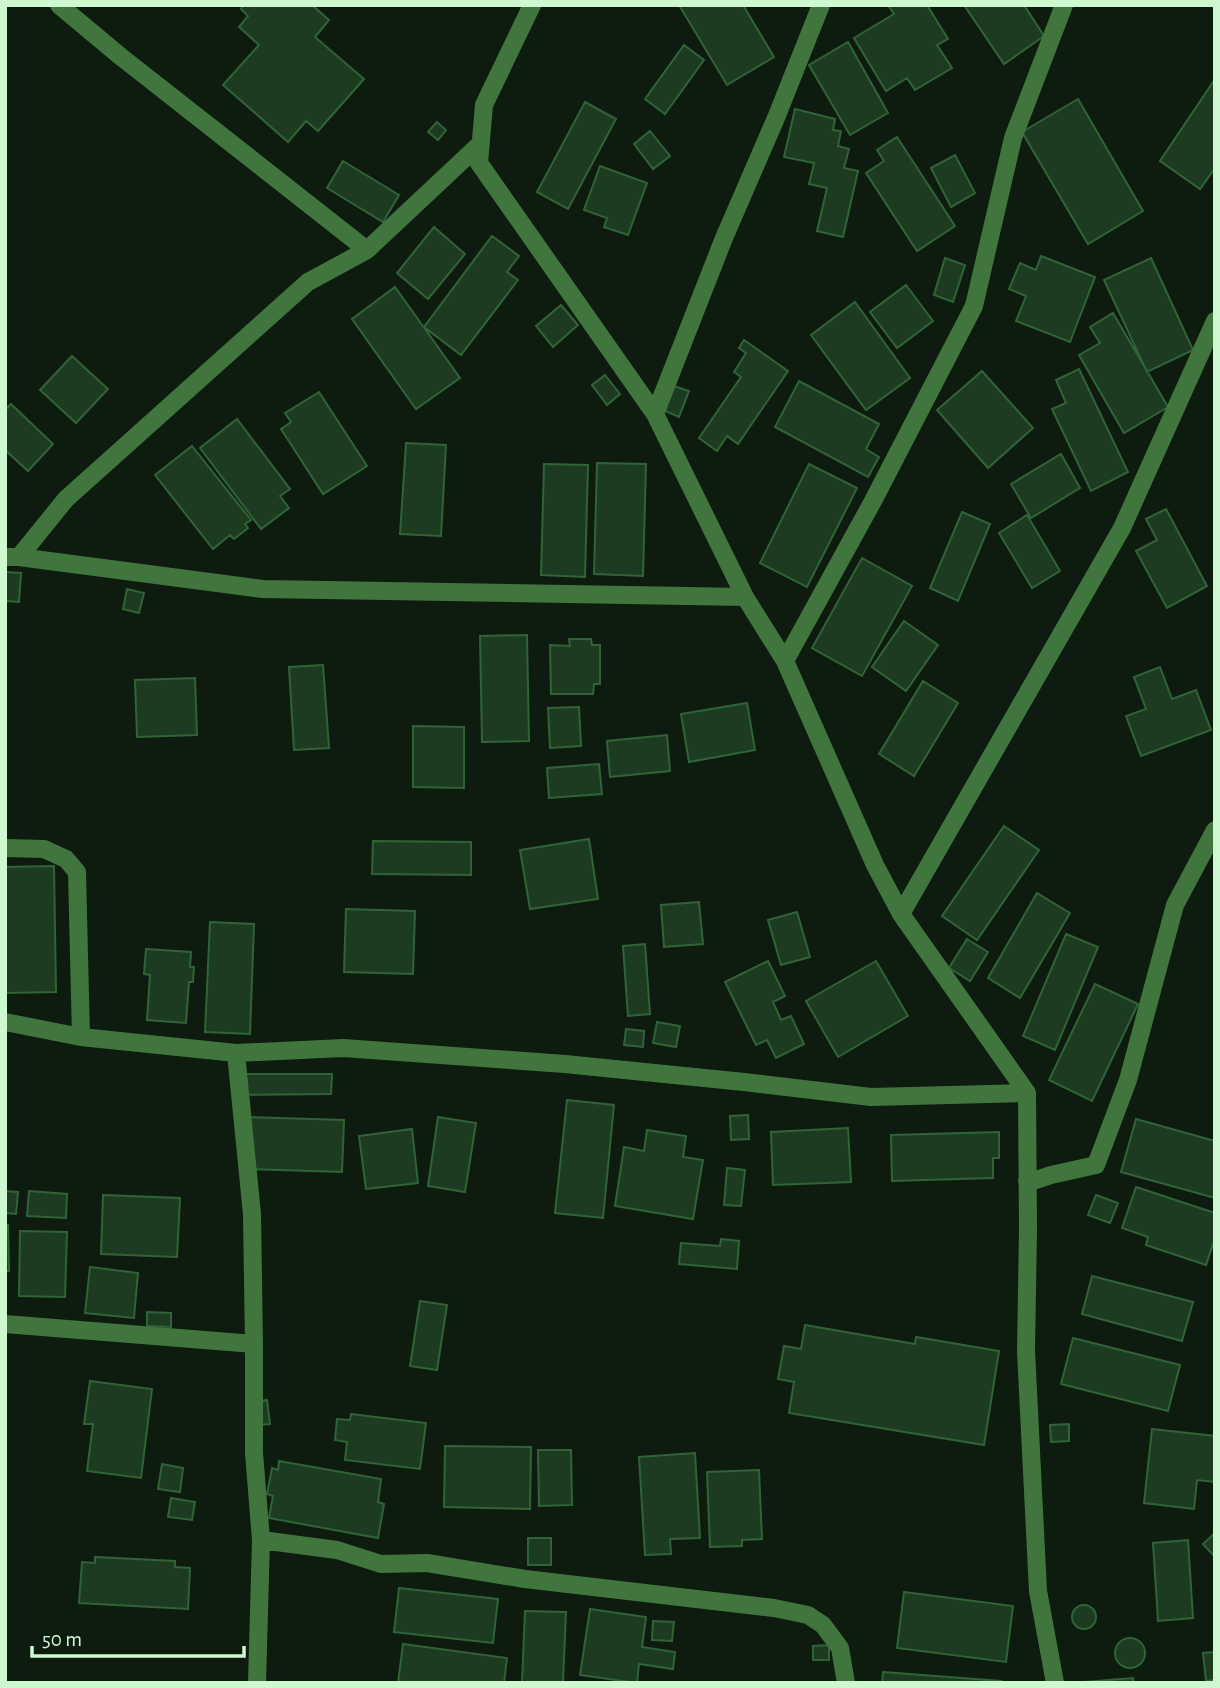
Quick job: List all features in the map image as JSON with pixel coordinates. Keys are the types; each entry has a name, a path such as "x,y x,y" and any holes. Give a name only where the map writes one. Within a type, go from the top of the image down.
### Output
{"street":[{"path":"59,5 367,250"},
{"path":"532,5 484,105 479,163 655,414 746,597 785,661 875,865 901,914 1027,1093 1026,1351 1038,1591 1055,1683"},
{"path":"655,414 724,238 821,5"},
{"path":"785,661 873,501 974,306 1013,138 1065,5"},
{"path":"12,557 66,499 308,282 367,250 481,143"},
{"path":"901,914 1122,528 1215,321"},
{"path":"12,557 263,589 746,597"},
{"path":"1027,1181 1096,1165 1128,1080 1175,905 1215,830"},
{"path":"5,848 44,849 66,859 78,872 81,1037"},
{"path":"5,1022 81,1037 236,1053 343,1048 579,1066 871,1097 1027,1093"},
{"path":"236,1053 252,1214 254,1453 261,1539 257,1683"},
{"path":"5,1324 254,1344"},
{"path":"261,1539 337,1550 381,1564 427,1563 525,1579 774,1608 808,1615 823,1625 840,1648 846,1683"}],"building":[{"path":"244,5 312,5 329,20 315,37 364,79 318,131 306,121 288,142 223,85 259,45 239,27 248,16 241,9"},
{"path":"679,5 743,5 774,57 727,85"},
{"path":"888,5 927,5 948,39 937,45 952,68 915,90 907,78 886,91 854,38 894,14"},
{"path":"964,5 1024,5 1044,36 1004,64"},
{"path":"848,42 888,113 850,135 809,65"},
{"path":"684,45 704,60 665,114 645,99"},
{"path":"1215,79 1215,168 1200,189 1160,161"},
{"path":"1078,99 1143,211 1088,244 1022,132"},
{"path":"585,102 616,119 568,209 537,192"},
{"path":"795,109 835,119 833,130 841,131 838,146 849,149 844,168 858,171 843,237 817,231 827,188 809,184 814,163 784,157"},
{"path":"437,122 446,130 438,140 428,132"},
{"path":"650,131 670,156 653,169 634,144"},
{"path":"897,137 955,226 917,251 866,173 884,161 877,150"},
{"path":"955,155 975,193 951,207 931,168"},
{"path":"343,161 399,195 383,222 327,188"},
{"path":"600,166 647,183 628,235 604,227 607,218 584,210"},
{"path":"434,227 465,254 428,299 397,273"},
{"path":"492,236 519,256 507,272 518,280 461,355 424,327"},
{"path":"1041,256 1095,277 1070,342 1016,321 1026,296 1009,289 1020,263 1036,270"},
{"path":"945,258 965,265 953,302 934,295"},
{"path":"1151,258 1193,350 1147,372 1104,280"},
{"path":"906,285 933,321 897,348 870,312"},
{"path":"395,287 460,378 416,409 352,319"},
{"path":"855,302 910,378 866,410 811,335"},
{"path":"561,305 578,325 553,347 536,326"},
{"path":"1113,313 1168,407 1124,433 1079,355 1100,343 1090,327"},
{"path":"744,340 788,371 738,444 727,436 717,451 699,438 741,377 734,372 746,353 739,348"},
{"path":"72,356 108,389 76,423 40,390"},
{"path":"1079,369 1128,472 1091,491 1052,409 1066,403 1056,380"},
{"path":"982,371 1033,428 988,468 937,410"},
{"path":"605,375 620,394 607,405 592,385"},
{"path":"799,381 879,424 866,449 879,457 868,477 775,427"},
{"path":"674,386 689,391 679,417 665,411"},
{"path":"319,392 367,466 323,494 281,429 291,422 285,413"},
{"path":"11,404 53,444 28,471 5,450 5,410"},
{"path":"237,419 290,489 280,496 289,508 261,529 200,448"},
{"path":"406,443 446,445 441,536 400,534"},
{"path":"192,446 251,520 245,524 248,528 234,539 230,535 213,549 155,475"},
{"path":"1061,454 1080,488 1031,518 1011,484"},
{"path":"597,463 646,464 643,576 594,574"},
{"path":"544,464 588,465 585,577 541,575"},
{"path":"809,464 857,488 807,587 760,563"},
{"path":"1166,509 1207,586 1167,608 1136,551 1157,540 1146,519"},
{"path":"962,512 990,524 958,601 930,588"},
{"path":"1027,515 1060,571 1032,588 999,533"},
{"path":"862,558 912,586 862,676 812,648"},
{"path":"5,572 21,573 19,602 5,601"},
{"path":"127,589 144,593 139,613 123,609"},
{"path":"904,621 938,645 906,691 872,667"},
{"path":"527,635 529,741 482,742 480,636"},
{"path":"569,639 591,639 592,645 600,645 600,684 594,684 593,694 551,694 550,645 570,646"},
{"path":"323,665 329,748 294,750 289,667"},
{"path":"1160,667 1172,699 1196,690 1211,730 1141,756 1126,716 1146,709 1134,677"},
{"path":"195,678 197,735 137,737 135,680"},
{"path":"923,681 958,703 914,776 879,754"},
{"path":"747,703 755,750 689,762 681,714"},
{"path":"579,707 581,746 550,748 548,708"},
{"path":"413,726 464,727 464,788 413,787"},
{"path":"667,735 670,771 610,777 607,741"},
{"path":"599,764 602,794 549,798 547,768"},
{"path":"1004,826 1039,850 977,940 942,916"},
{"path":"589,839 598,899 530,909 520,850"},
{"path":"373,841 471,842 471,875 372,874"},
{"path":"54,866 56,992 5,993 5,867"},
{"path":"1037,893 1070,913 1020,998 988,978"},
{"path":"699,902 703,944 664,947 661,905"},
{"path":"346,909 415,911 413,974 344,972"},
{"path":"797,912 810,957 781,965 768,920"},
{"path":"210,922 254,924 250,1034 205,1032"},
{"path":"1066,934 1098,947 1055,1050 1023,1036"},
{"path":"967,939 988,952 970,981 949,968"},
{"path":"645,944 650,1014 628,1016 623,946"},
{"path":"146,949 191,952 193,982 189,982 186,1023 147,1020 150,975 144,974"},
{"path":"768,961 785,996 773,1002 781,1020 791,1016 804,1044 776,1058 767,1040 756,1045 725,982"},
{"path":"876,961 908,1016 838,1057 806,1001"},
{"path":"1095,984 1138,1004 1092,1101 1049,1080"},
{"path":"657,1022 680,1026 676,1047 653,1043"},
{"path":"626,1029 644,1031 643,1047 624,1045"},
{"path":"235,1074 332,1074 331,1094 235,1095"},
{"path":"567,1100 614,1105 603,1218 555,1213"},
{"path":"748,1115 749,1139 731,1140 730,1116"},
{"path":"246,1117 344,1120 342,1172 244,1169"},
{"path":"438,1117 476,1123 465,1192 428,1186"},
{"path":"1136,1119 1215,1141 1215,1198 1121,1172"},
{"path":"848,1128 851,1182 773,1185 771,1132"},
{"path":"412,1129 418,1183 366,1189 359,1136"},
{"path":"647,1130 686,1136 683,1157 703,1160 693,1219 615,1206 624,1147 644,1151"},
{"path":"999,1132 999,1158 993,1158 993,1178 892,1181 891,1135"},
{"path":"727,1168 745,1170 741,1206 724,1205"},
{"path":"1136,1187 1215,1213 1215,1238 1206,1265 1146,1245 1148,1237 1122,1228"},
{"path":"5,1191 18,1192 16,1214 5,1213"},
{"path":"29,1191 67,1194 66,1218 27,1216"},
{"path":"103,1195 180,1198 177,1257 101,1254"},
{"path":"1096,1195 1118,1203 1110,1223 1088,1215"},
{"path":"5,1225 8,1225 9,1271 5,1271"},
{"path":"20,1231 67,1232 65,1297 19,1296"},
{"path":"721,1239 739,1241 737,1269 679,1264 681,1243 720,1246"},
{"path":"90,1267 138,1273 134,1318 85,1313"},
{"path":"1092,1276 1193,1302 1182,1341 1082,1314"},
{"path":"420,1301 447,1305 437,1370 410,1366"},
{"path":"147,1312 171,1313 171,1327 147,1326"},
{"path":"805,1325 915,1344 916,1337 999,1351 984,1445 789,1413 794,1382 778,1379 784,1346 801,1349"},
{"path":"1073,1338 1180,1365 1168,1411 1061,1384"},
{"path":"90,1381 152,1389 141,1478 87,1471 93,1424 84,1424"},
{"path":"267,1400 270,1424 257,1425 254,1402"},
{"path":"351,1414 426,1423 420,1469 345,1460 347,1442 335,1440 337,1419 350,1420"},
{"path":"1069,1424 1069,1441 1051,1442 1050,1425"},
{"path":"1152,1429 1215,1436 1215,1482 1197,1480 1194,1509 1144,1503"},
{"path":"445,1446 531,1447 530,1509 444,1507"},
{"path":"538,1450 571,1450 572,1505 539,1506"},
{"path":"695,1453 700,1538 670,1539 671,1554 645,1555 639,1457"},
{"path":"279,1461 381,1479 378,1502 384,1504 378,1538 269,1518 273,1496 267,1494 272,1468 278,1470"},
{"path":"162,1464 183,1468 180,1492 158,1489"},
{"path":"759,1470 762,1539 742,1540 742,1546 710,1547 707,1472"},
{"path":"171,1498 195,1502 192,1520 168,1517"},
{"path":"1215,1533 1215,1557 1203,1544"},
{"path":"528,1538 551,1538 551,1565 528,1565"},
{"path":"1188,1540 1193,1618 1158,1621 1153,1543"},
{"path":"95,1557 175,1561 175,1567 190,1568 188,1609 79,1603 82,1562 95,1563"},
{"path":"399,1588 498,1599 493,1643 394,1632"},
{"path":"904,1592 1013,1606 1006,1662 897,1648"},
{"path":"1084,1605 1092,1609 1096,1617 1092,1625 1084,1629 1076,1625 1072,1617 1076,1609"},
{"path":"590,1609 646,1617 642,1647 675,1652 673,1669 639,1664 637,1683 580,1675"},
{"path":"525,1611 566,1612 563,1683 522,1683"},
{"path":"653,1621 674,1622 672,1641 652,1640"},
{"path":"1130,1638 1141,1642 1145,1653 1141,1664 1130,1668 1119,1664 1115,1653 1119,1642"},
{"path":"403,1644 507,1658 504,1683 398,1683"},
{"path":"829,1645 829,1660 813,1660 813,1646"},
{"path":"1215,1652 1215,1680 1206,1681 1203,1653"},
{"path":"883,1672 1001,1681 1001,1683 882,1683"},
{"path":"1133,1678 1133,1683 1085,1683 1085,1682"}]}
